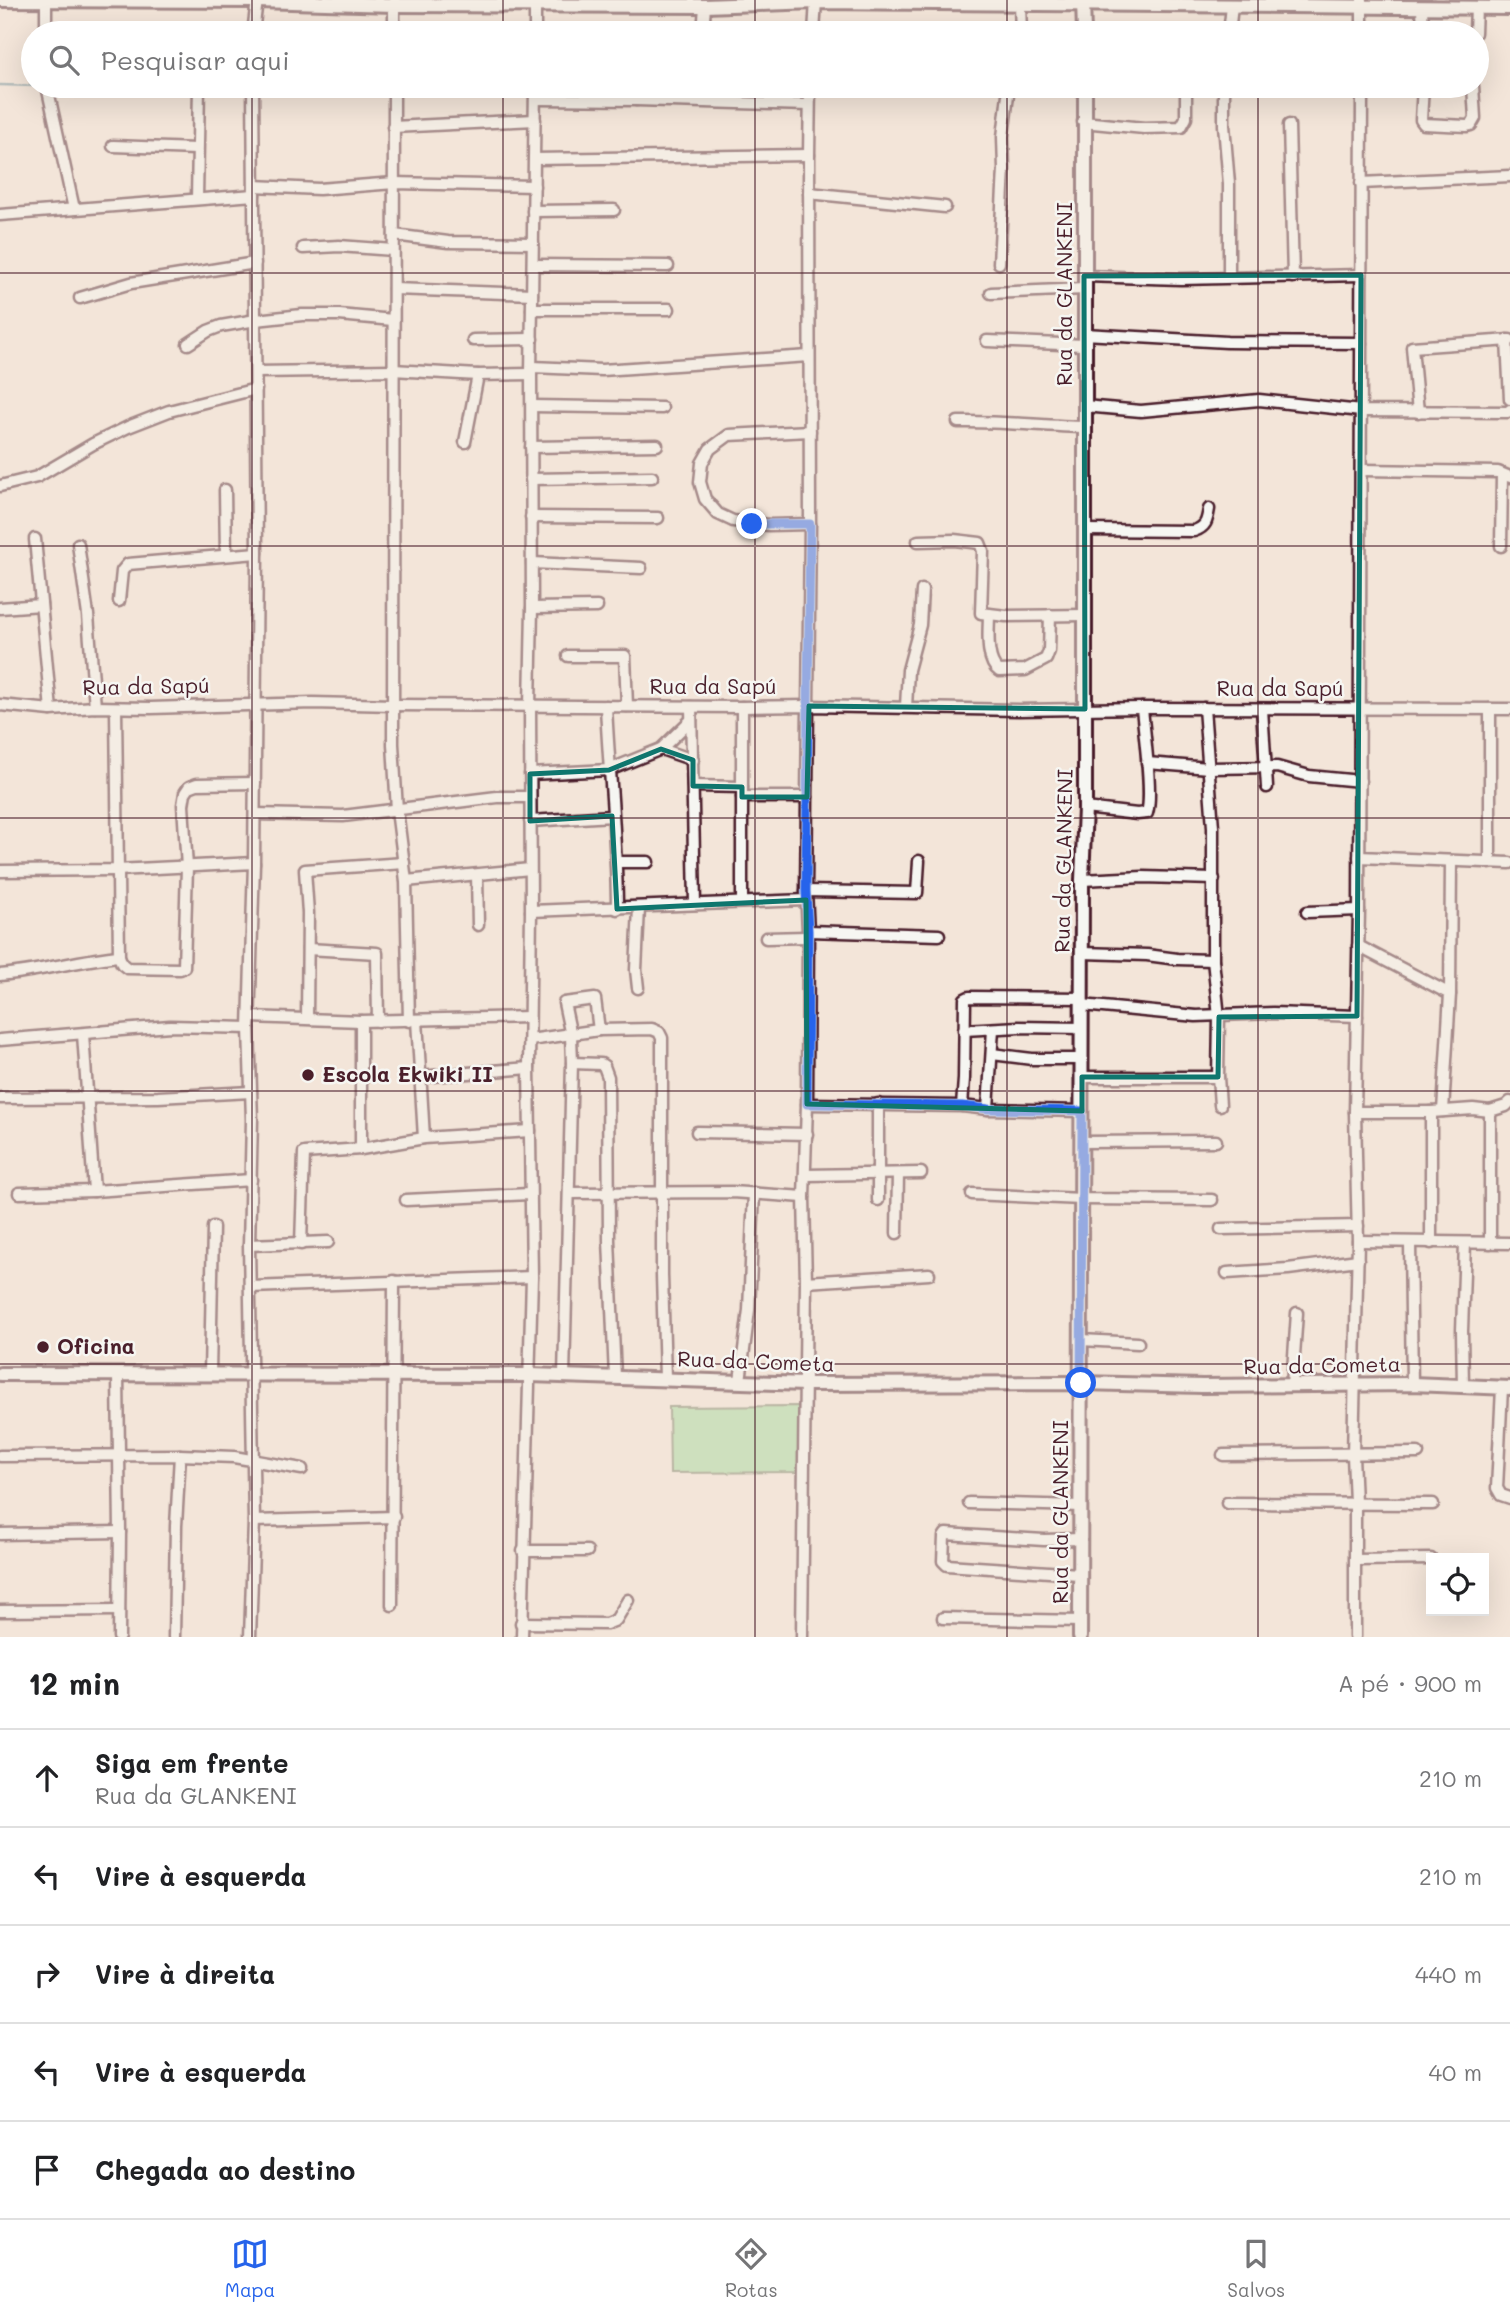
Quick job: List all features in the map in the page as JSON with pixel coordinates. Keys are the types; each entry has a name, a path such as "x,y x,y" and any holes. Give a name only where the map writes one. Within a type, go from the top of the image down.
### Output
{"street":[{"path":"0,0 712,4 816,1 1232,6 1254,3 1362,3 1422,7 1444,4 1476,7 1506,5"},
{"path":"46,1 46,21"},
{"path":"254,21 257,1"},
{"path":"815,21 816,1"},
{"path":"535,2 535,21"},
{"path":"394,3 394,21"},
{"path":"1083,3 1084,21"},
{"path":"1362,3 1362,21"},
{"path":"707,21 712,4"},
{"path":"1020,5 1021,21"},
{"path":"1230,21 1232,6"},
{"path":"1422,7 1423,21"},
{"path":"1475,21 1476,7"},
{"path":"50,98 74,209"},
{"path":"197,199 199,98"},
{"path":"250,1637 254,1521 249,1245 250,1022 257,553 253,98"},
{"path":"394,98 393,705 397,810 406,881 413,1021 424,1138"},
{"path":"803,1637 810,524 809,98"},
{"path":"999,263 1003,137 1008,98"},
{"name":"Rua da GLANKENI","path":"1080,1637 1082,880 1085,808 1084,98"},
{"path":"1083,122 1144,128 1181,127 1186,118 1186,98"},
{"path":"1224,98 1229,184 1228,277"},
{"path":"1356,1637 1353,1455 1358,1260 1355,1112 1360,857 1362,98"},
{"path":"1422,98 1421,120 1424,124 1467,126 1471,125 1475,118 1474,98"},
{"path":"522,1637 532,1277 528,1068 531,911 532,294 537,99 809,105"},
{"path":"393,127 535,120"},
{"path":"1289,125 1293,277"},
{"path":"113,146 197,149"},
{"path":"534,159 809,155"},
{"path":"1362,183 1510,176"},
{"path":"0,215 197,199 254,190 394,183 534,186"},
{"path":"809,193 945,207"},
{"path":"533,211 614,210"},
{"path":"394,235 448,242 533,243"},
{"path":"303,248 339,246 393,250"},
{"path":"80,298 131,283 255,263"},
{"path":"533,265 668,266"},
{"path":"991,293 1131,279 1361,275"},
{"path":"394,289 532,294"},
{"path":"532,309 668,309"},
{"path":"188,344 221,326 256,320 302,315 339,315 393,320"},
{"path":"473,340 532,340"},
{"path":"1418,412 1412,347 1509,340 1510,399"},
{"path":"987,341 1361,343"},
{"path":"256,372 393,370 478,375 532,370 602,370 809,356"},
{"path":"466,442 478,375"},
{"path":"0,486 37,477 116,433 169,411 256,389"},
{"path":"1084,406 1141,411 1259,400 1361,411 1510,410"},
{"path":"532,407 662,408"},
{"path":"958,422 1084,426"},
{"path":"810,431 729,435 710,449 702,463 700,482 705,499 718,514 733,521 769,525 810,524"},
{"path":"531,447 657,445"},
{"path":"1361,470 1497,472 1506,476 1501,546"},
{"path":"531,479 652,477"},
{"path":"225,490 226,555"},
{"path":"1084,530 1194,531 1206,524 1209,509"},
{"path":"531,517 658,518"},
{"path":"35,539 51,710"},
{"path":"918,541 954,540 980,543 983,551 982,613 1085,615"},
{"path":"78,544 88,615 95,707"},
{"path":"119,601 122,571 128,564 257,553"},
{"path":"532,564 641,568"},
{"path":"906,707 908,670 920,625 922,590"},
{"path":"0,608 41,605"},
{"path":"532,608 597,607"},
{"path":"989,614 990,651 993,666 999,671 1025,670 1046,659 1049,651 1050,615"},
{"path":"568,656 625,656 627,706"},
{"name":"Rua da Sapú","path":"0,705 51,710 313,703 1019,710 1510,709"},
{"path":"606,706 617,862 617,909"},
{"path":"691,706 695,904"},
{"path":"742,707 742,902"},
{"path":"116,708 119,956 127,968 184,967 187,867 183,805 185,793 197,784 255,783"},
{"path":"1085,808 1145,815 1149,807 1142,708"},
{"path":"1204,708 1214,879 1213,960 1219,1017 1220,1105"},
{"path":"1262,709 1267,787"},
{"path":"1490,709 1490,863"},
{"path":"530,774 609,770 661,749 691,720"},
{"path":"661,749 693,760"},
{"path":"1146,763 1209,768 1266,766 1308,776 1360,781"},
{"path":"694,786 807,797"},
{"path":"254,814 343,816 428,804 497,797 530,797"},
{"path":"530,821 612,816"},
{"path":"1360,857 1510,863"},
{"path":"531,911 639,908 806,895 917,892 919,861"},
{"path":"1443,1111 1450,994 1451,861"},
{"path":"617,862 648,862"},
{"path":"0,871 117,870 254,863"},
{"path":"307,1018 305,870 404,863"},
{"path":"406,881 530,869"},
{"path":"477,874 478,925"},
{"path":"1082,880 1143,877 1214,879"},
{"path":"638,988 636,970 639,908"},
{"path":"1307,912 1359,910"},
{"path":"766,938 807,934 939,935"},
{"path":"1358,946 1450,994"},
{"path":"308,949 377,953 377,1021"},
{"path":"1083,953 1213,960"},
{"path":"0,975 36,972 70,962 119,956"},
{"path":"962,1106 967,997 1082,1001 1219,1017 1273,1013 1357,1016"},
{"path":"564,1376 572,1063 571,1036 563,1006 566,1002 595,999 599,1030"},
{"path":"0,1040 307,1018 413,1021 529,1017"},
{"path":"361,1021 361,1149"},
{"path":"530,1040 599,1030 652,1028 659,1032 662,1038 665,1378"},
{"path":"964,1030 1082,1028"},
{"path":"988,1109 993,1029"},
{"path":"83,1034 94,1191"},
{"path":"992,1054 1032,1059 1081,1059"},
{"path":"572,1063 601,1064 607,1071 609,1240 615,1377"},
{"path":"419,1077 528,1068"},
{"path":"1082,1077 1218,1077"},
{"path":"0,1098 87,1099 251,1092"},
{"path":"1355,1112 1474,1109 1490,1111 1510,1102"},
{"path":"807,1104 1082,1111"},
{"path":"878,1104 878,1200"},
{"path":"1490,1111 1490,1243"},
{"path":"1431,1112 1431,1243"},
{"path":"301,1244 304,1153 361,1149 424,1138 530,1131"},
{"path":"697,1132 807,1134"},
{"path":"1082,1142 1216,1140"},
{"path":"807,1175 921,1173"},
{"path":"897,1233 898,1174"},
{"path":"19,1193 94,1191 251,1180"},
{"path":"570,1193 754,1193 804,1197"},
{"path":"740,1381 749,1310 754,1193"},
{"path":"406,1200 529,1194"},
{"path":"972,1194 1082,1199 1212,1200"},
{"path":"1221,1229 1357,1226"},
{"path":"210,1374 212,1227"},
{"path":"1358,1241 1510,1243"},
{"path":"249,1245 328,1242"},
{"path":"1410,1243 1412,1384"},
{"path":"1464,1385 1462,1331 1465,1243"},
{"path":"1227,1273 1358,1260"},
{"path":"806,1282 929,1274"},
{"path":"250,1287 532,1277"},
{"path":"392,1605 394,1281"},
{"path":"1292,1385 1297,1313"},
{"path":"1081,1340 1138,1343"},
{"name":"Rua da Cometa","path":"0,1374 530,1375 805,1384 1412,1384 1506,1388"},
{"path":"118,1375 118,1637"},
{"path":"1506,1388 1497,1488 1501,1495 1510,1497"},
{"path":"1223,1455 1418,1453"},
{"path":"0,1455 180,1455 253,1460 302,1469"},
{"path":"174,1637 180,1455"},
{"path":"969,1503 1081,1506"},
{"path":"1227,1503 1433,1504"},
{"path":"254,1521 394,1517"},
{"path":"0,1534 120,1532"},
{"path":"1079,1574 947,1565 943,1561 946,1534 1044,1540 1080,1539"},
{"path":"523,1551 587,1551"},
{"path":"1356,1560 1426,1559"},
{"path":"522,1623 606,1624 616,1620 628,1600"},
{"path":"0,1611 119,1610"},
{"path":"943,1618 1080,1621"}],"highlighted area":[{"path":"1361,275 1357,1016 1219,1017 1218,1077 1082,1077 1082,1111 807,1104 806,900 617,909 612,816 530,821 530,774 609,770 661,749 693,760 693,786 742,787 742,797 807,797 809,706 1085,709 1084,276"}],"green space":[{"path":"800,1406 801,1472 670,1473 669,1407"}],"waterway":[{"path":"0,85 21,86"}],"place":[{"name":"Escola Ekwiki II","path":"308,1075"},
{"name":"Oficina","path":"43,1347"}],"route":[{"path":"752,524 810,524 806,891 807,1104 1082,1111 1081,1383"}]}
